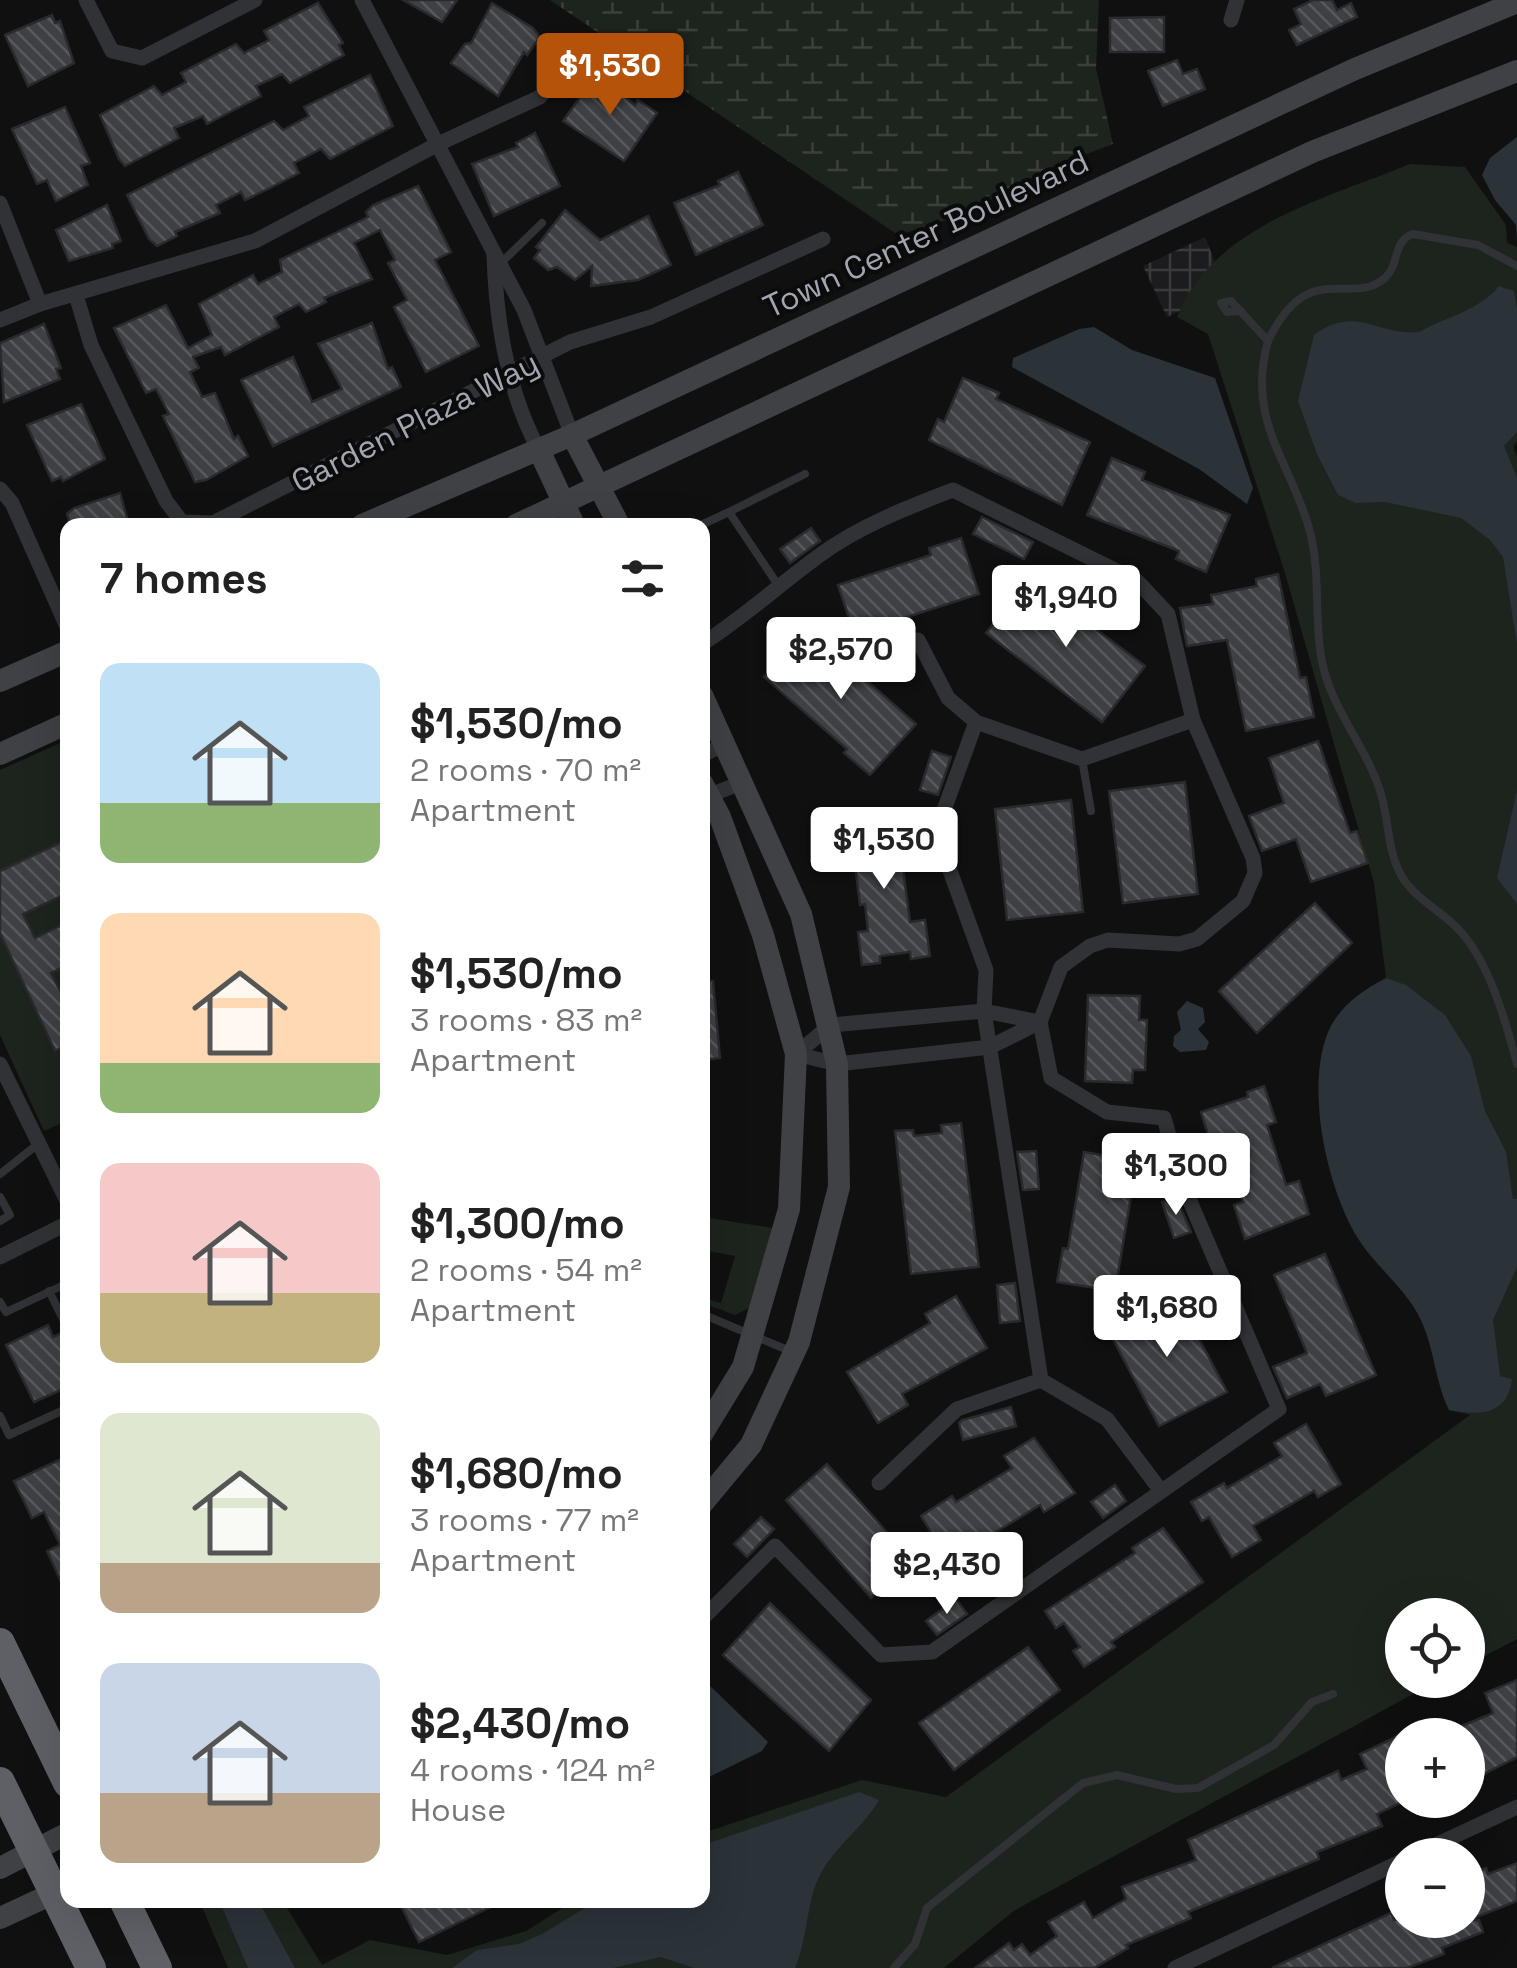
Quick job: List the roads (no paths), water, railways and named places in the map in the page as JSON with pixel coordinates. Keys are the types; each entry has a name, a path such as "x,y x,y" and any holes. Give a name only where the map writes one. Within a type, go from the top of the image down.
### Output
{"highway":[{"path":"0,1643 60,1767"},
{"path":"0,1782 34,1851 60,1889"},
{"path":"68,1908 91,1968"},
{"path":"128,1908 157,1968"}],"main road":[{"name":"Town Center Boulevard","path":"379,518 540,450 1355,69 1517,2"},
{"path":"540,450 569,514 599,486 1312,152 1517,71"},
{"path":"572,435 615,518"},
{"path":"0,680 60,654"},
{"path":"710,711 801,914 831,1025 837,1064 839,1187 794,1353 751,1445 710,1494"},
{"path":"0,754 60,727"},
{"path":"710,804 764,934 796,1054 788,1209 743,1368 710,1421"},
{"path":"0,1868 60,1837"},
{"path":"0,1918 60,1890"}],"street":[{"path":"86,0 112,51 142,58 255,0"},
{"path":"362,0 524,310 572,435"},
{"path":"1232,20 1237,0"},
{"path":"0,320 40,304 255,241 438,144 540,97 576,46"},
{"path":"0,204 40,304"},
{"name":"Garden Plaza Way","path":"223,518 570,342 652,317 823,239"},
{"path":"497,258 496,313 526,425 540,450"},
{"name":"Garden Plaza Way","path":"76,296 91,346 166,501 179,518"},
{"path":"0,489 12,502 60,610"},
{"path":"710,638 822,552 906,508 954,490 1137,581 1168,614 1193,720 1253,858 1251,888 1231,914 1198,939 1178,944 1108,940 1074,956 1060,967 1040,1022 1051,1078 1107,1112 1164,1118 1183,1185 1278,1409 932,1652 882,1655 775,1546 710,1611"},
{"path":"918,640 948,698 976,722 1082,759 1193,720"},
{"path":"976,722 936,832 986,970 984,1011 1042,1380"},
{"path":"710,751 726,744"},
{"path":"710,791 744,782"},
{"path":"796,1054 831,1025 984,1011 1040,1022"},
{"path":"796,1054 837,1064 990,1047 1040,1022"},
{"path":"0,1064 60,1187"},
{"path":"0,1257 60,1227"},
{"path":"1042,1380 1107,1419 1160,1491"},
{"path":"878,1482 958,1409 1042,1380"},
{"path":"1450,1838 1517,1806"},
{"path":"1175,1968 1385,1868"}],"lane":[{"path":"497,258 542,223"},
{"path":"1517,266 1478,245 1413,234 1400,242 1392,268 1374,284 1324,287 1307,293 1277,323 1268,341 1260,385 1277,458 1309,528 1318,636 1332,695 1381,794 1389,840 1403,879 1461,932 1471,948 1492,989 1517,1064"},
{"path":"1240,311 1268,341"},
{"path":"710,521 805,474"},
{"path":"729,512 780,588"},
{"path":"1082,759 1091,812"},
{"path":"0,1174 38,1144"},
{"path":"0,1198 10,1216 0,1221"},
{"path":"0,1302 3,1314 60,1286"},
{"path":"49,1292 60,1313"},
{"path":"710,1317 794,1353"},
{"path":"0,1416 9,1435 60,1412"},
{"path":"894,1968 915,1944 927,1908 1083,1783 1116,1775 1176,1790 1198,1788 1274,1745 1312,1702 1333,1694"}]}
